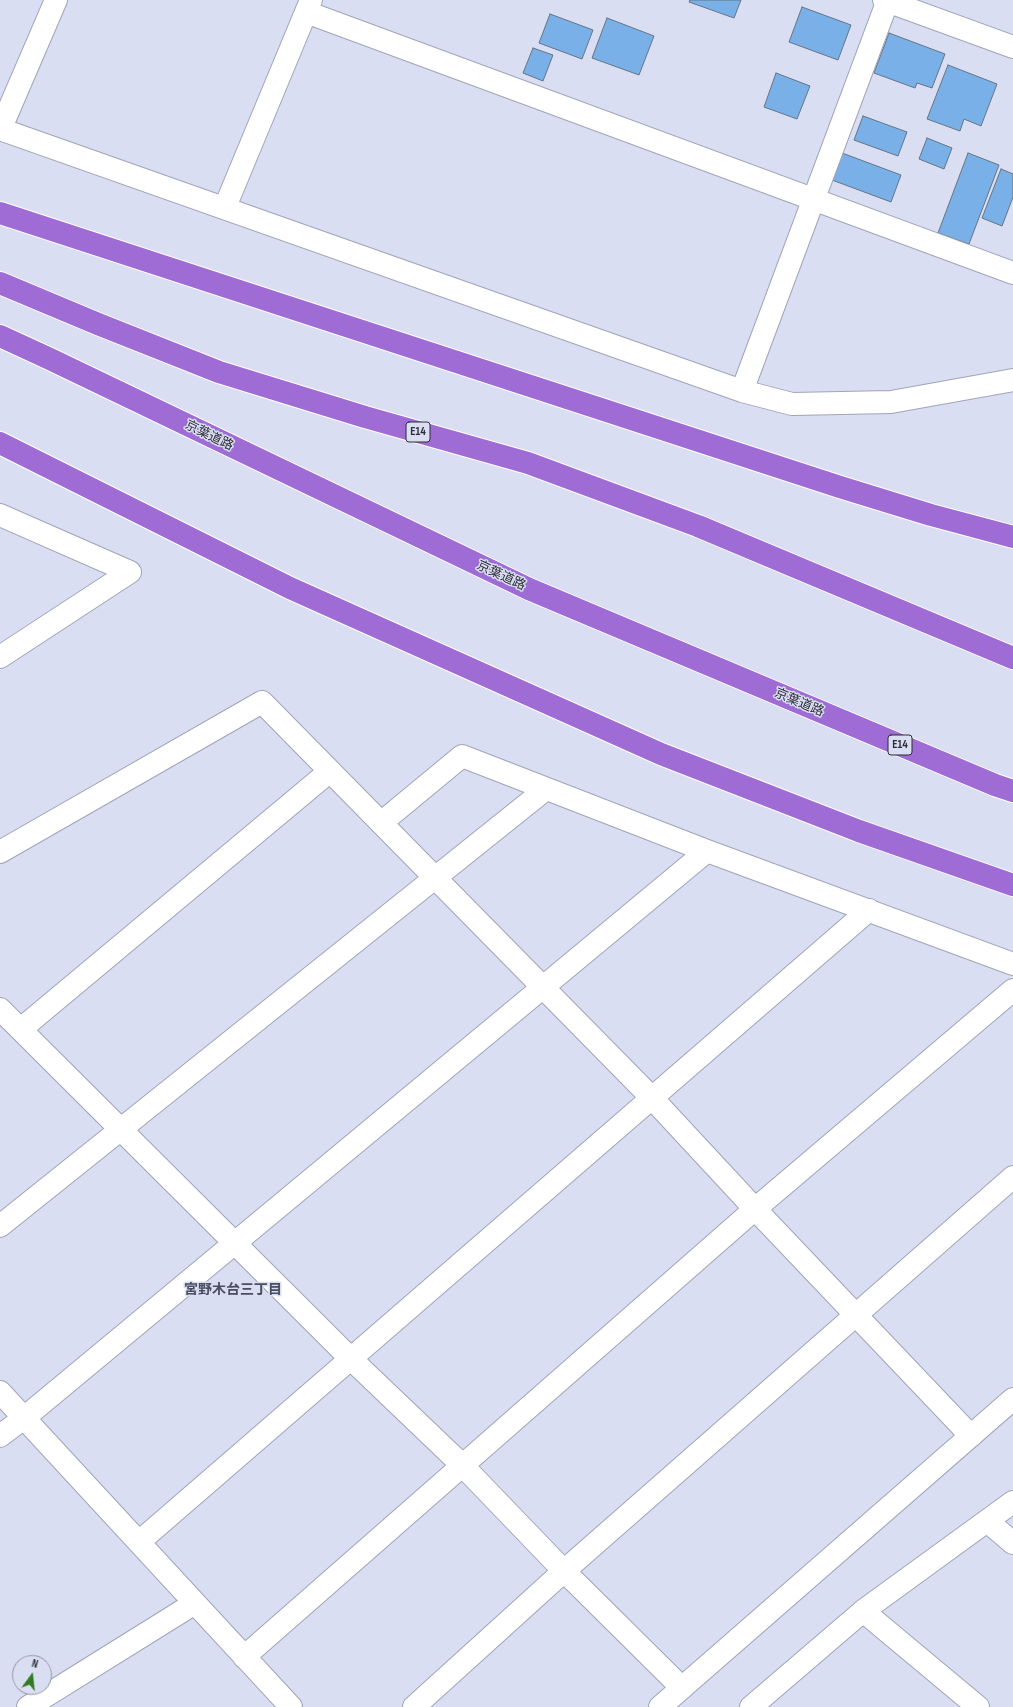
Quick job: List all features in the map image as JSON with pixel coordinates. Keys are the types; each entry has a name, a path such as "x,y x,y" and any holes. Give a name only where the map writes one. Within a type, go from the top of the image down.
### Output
{"highway":[{"path":"0,212 840,487 931,515 1013,537"},
{"name":"E14","path":"0,283 219,372 373,419 528,463 698,526 1013,658"},
{"name":"京葉道路","path":"0,336 529,589 980,779 1013,791"},
{"path":"0,443 290,588 661,754 859,831 1013,885"}],"street":[{"path":"56,0 0,129 225,207 742,391 792,404 891,402 1013,380"},
{"path":"742,391 887,0 1013,47"},
{"path":"225,207 308,6 814,200 1013,274"},
{"path":"0,515 130,572 0,657"},
{"path":"0,852 262,702 544,986 651,1097 971,1436"},
{"path":"381,823 462,756 707,851 1013,964"},
{"path":"21,1029 330,770"},
{"path":"0,1226 546,789"},
{"path":"0,1436 24,1418 707,851"},
{"path":"138,1542 869,910"},
{"path":"244,1657 755,1208 1013,990"},
{"path":"0,1009 350,1358 462,1465 682,1688"},
{"path":"414,1707 564,1570 1013,1177"},
{"path":"0,1392 291,1707"},
{"path":"660,1707 1013,1400"},
{"path":"754,1706 863,1611 1013,1502"},
{"path":"987,1521 1013,1543"},
{"path":"40,1704 195,1603"},
{"path":"863,1611 978,1707"}],"building":[{"path":"690,0 741,0 734,18 689,2"},
{"path":"802,7 851,25 838,60 789,42"},
{"path":"550,14 593,30 582,59 539,43"},
{"path":"607,18 654,36 639,75 592,58"},
{"path":"889,33 945,54 932,88 917,83 915,88 874,73"},
{"path":"533,48 553,55 543,81 523,73"},
{"path":"948,65 997,84 981,126 964,119 960,131 927,119"},
{"path":"776,73 810,86 797,119 764,107"},
{"path":"863,116 907,132 898,156 854,140"},
{"path":"927,138 952,148 944,169 919,159"},
{"path":"842,153 901,175 891,202 832,180"},
{"path":"968,153 999,165 969,244 938,233"},
{"path":"1001,169 1013,174 1013,197 1002,226 982,218"}],"district":[{"name":"宮野木台三丁目","path":"233,1290"}]}
